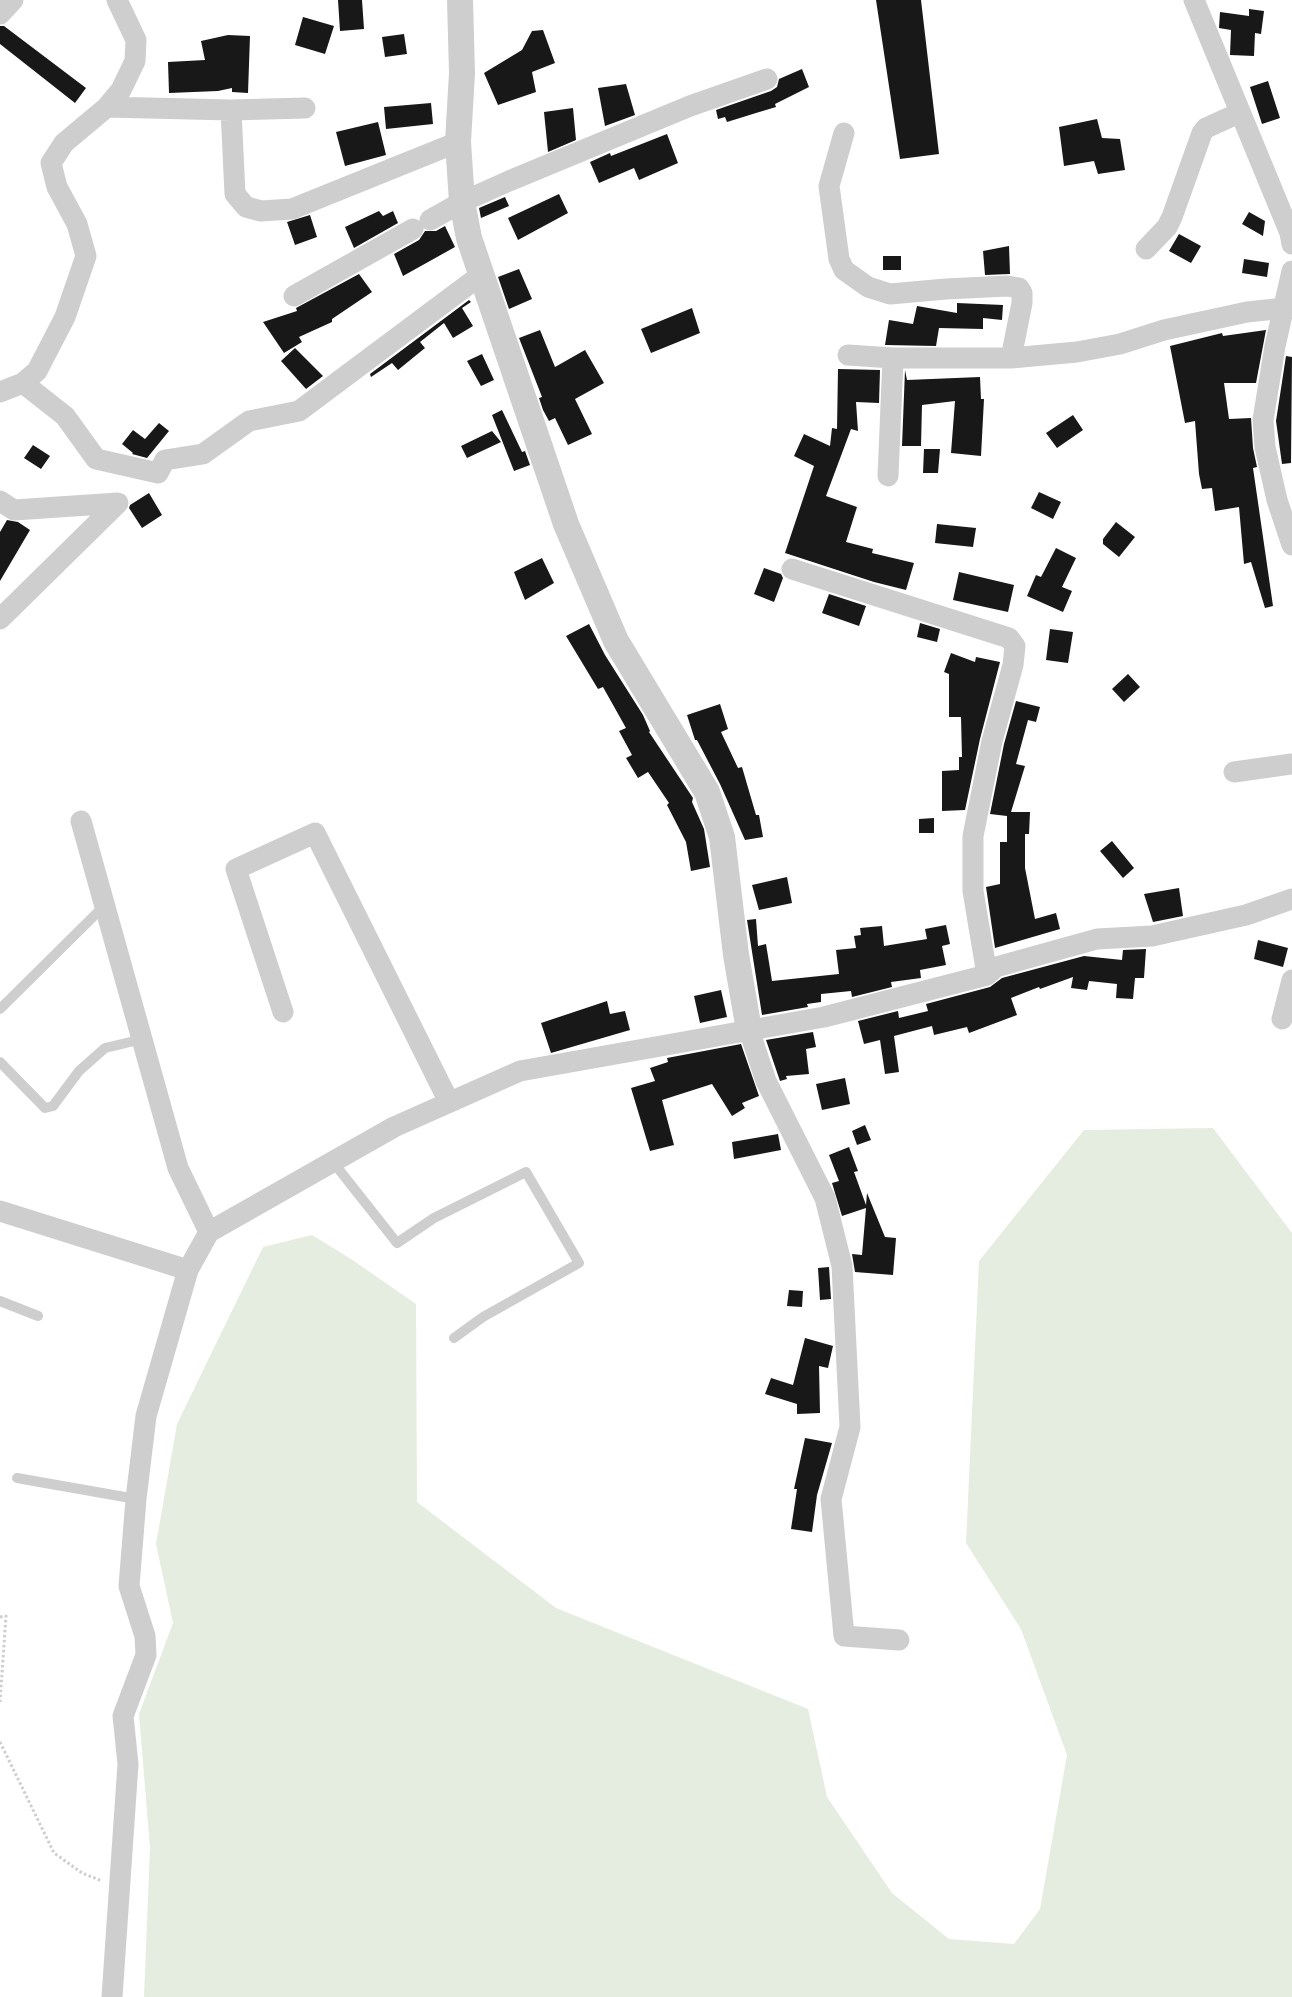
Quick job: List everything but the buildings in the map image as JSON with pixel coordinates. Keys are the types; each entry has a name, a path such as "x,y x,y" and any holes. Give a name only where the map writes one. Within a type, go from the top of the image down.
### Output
{"street":[{"path":"0,14 13,0"},
{"path":"0,392 23,383 37,372 65,317 86,256 77,224 56,187 51,163 64,143 107,107 121,90 135,61 136,40 117,0"},
{"path":"460,0 462,73 458,142 462,202 481,275 566,524 616,641 706,792 722,837 736,955 749,1030 766,1081 825,1198 842,1266 850,1427 831,1499 844,1636 899,1640"},
{"path":"1194,0 1290,233 1292,244"},
{"path":"294,296 462,202 690,106 767,79"},
{"path":"107,107 231,110 305,108"},
{"path":"231,110 235,194 246,207 261,212 292,209 458,142"},
{"path":"1146,249 1167,227 1172,217 1202,133 1206,128 1239,112"},
{"path":"844,133 829,186 839,258 844,270 868,287 890,294 946,288 1007,286 1018,288 1022,293 1022,303 1011,358"},
{"path":"1292,271 1285,308 1283,346 1263,420 1265,447 1277,500 1292,545"},
{"path":"23,383 64,416 96,459 158,473 165,460 203,454 249,421 299,411 481,275"},
{"path":"848,355 893,358 1011,358 1077,352 1120,344 1164,330 1231,315 1285,308"},
{"path":"888,476 893,358"},
{"path":"0,501 14,510 118,503 0,619"},
{"path":"792,569 1009,638 1015,646 1014,665 992,741 973,836 973,891 987,976"},
{"path":"1234,772 1292,764"},
{"path":"81,822 178,1168 209,1232"},
{"path":"284,1012 236,868 315,833 449,1102"},
{"path":"112,1997 128,1764 123,1716 146,1655 145,1636 129,1586 136,1499 146,1416 188,1270 209,1232 394,1127 520,1071 824,1017 987,976 996,967 1097,939 1152,936 1246,915 1292,899"},
{"path":"1282,1019 1292,980"},
{"path":"0,1211 188,1270"}],"lane":[{"path":"0,1009 104,906"},
{"path":"0,1062 45,1108 52,1106 79,1072 105,1048 143,1039"},
{"path":"333,1162 397,1243 434,1218 526,1172 579,1263 482,1317 454,1338"},
{"path":"0,1301 38,1316"},
{"path":"17,1478 136,1499"}],"path":[{"path":"0,1617 6,1616 0,1702"},
{"path":"0,1742 54,1853 82,1873 120,1889"}],"shaded area":[{"path":"1213,1128 1292,1233 1292,1997 144,1997 150,1848 139,1714 173,1623 156,1544 177,1424 263,1247 312,1235 351,1259 416,1304 417,1502 556,1608 808,1709 827,1797 892,1893 949,1939 1014,1944 1040,1909 1067,1755 1021,1629 966,1543 979,1261 1084,1130"}]}
